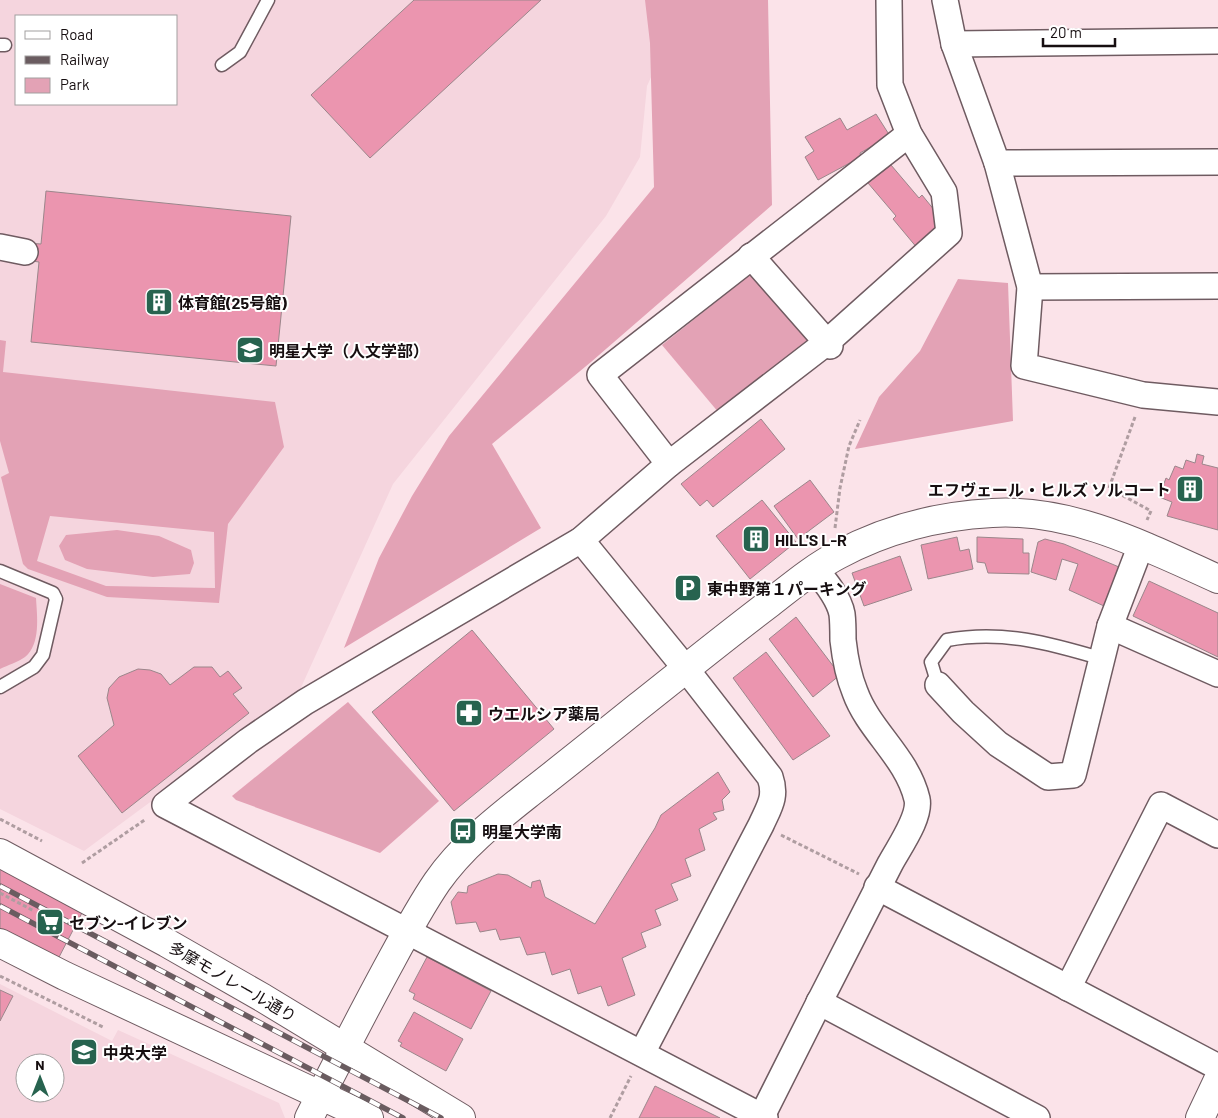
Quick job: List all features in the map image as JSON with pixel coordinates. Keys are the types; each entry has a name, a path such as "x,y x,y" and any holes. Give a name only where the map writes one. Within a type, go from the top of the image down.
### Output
{"street":[{"path":"814,569 827,584 842,612 848,675 859,703 908,774 917,800 916,814 819,1002 764,1117 165,805 248,741 305,702 581,540 669,464 828,345 949,233 944,192 909,134 890,85 889,0"},
{"path":"945,0 954,44 997,164 1030,288 1024,366 1143,395 1218,402"},
{"path":"954,44 1218,41"},
{"path":"669,464 600,375 909,134"},
{"path":"997,164 1218,162"},
{"path":"0,247 26,252"},
{"path":"751,256 828,345"},
{"path":"1030,288 1218,286"},
{"path":"315,1107 361,1015 407,932 438,881 479,834 814,569 877,536 898,529 928,520 995,512 1041,515 1087,525 1141,545 1218,579"},
{"path":"581,540 686,669 770,777 774,789 761,825 642,1053"},
{"path":"938,686 998,744 1048,777 1073,775 1110,626 1141,545"},
{"path":"1110,626 1218,674"},
{"path":"1068,988 1161,805 1218,835"},
{"name":"多摩モノレール通り","path":"0,853 183,952 462,1118"},
{"path":"877,887 1218,1067"},
{"path":"0,943 315,1107 369,1118"},
{"path":"819,1002 1037,1118"},
{"path":"1200,1118 1218,1080"}],"lane":[{"path":"222,65 240,52 268,0"},
{"path":"0,571 54,593 56,598 43,655 34,667 0,687"},
{"path":"938,686 931,662 947,640 970,636 1020,638 1060,646 1103,659"}],"path":[{"path":"1143,395 1109,488 1152,511"},
{"path":"835,531 840,488 849,446 860,420"},
{"path":"0,818 42,841"},
{"path":"82,862 144,820"},
{"path":"761,825 866,877 877,887"},
{"path":"0,893 34,911"},
{"path":"0,976 103,1027"},
{"path":"610,1118 642,1053"}],"shaded area":[{"name":"明星大学（人文学部）","path":"0,0 686,0 647,86 640,157 606,216 393,484 299,692 84,851 0,809"},
{"name":"中央大学","path":"0,984 112,1041 118,1030 279,1103 285,1118 0,1118"}],"green space":[{"path":"645,0 768,0 772,205 591,362 492,444 541,528 344,648 379,558 412,496 449,436 654,187 650,43"},
{"path":"752,273 808,340 719,413 662,345"},
{"path":"958,279 1008,283 1013,421 855,449 879,397 920,351"},
{"path":"0,340 6,341 3,372 275,402 284,447 228,524 219,603 107,597 28,569 23,564 1,477 9,473 0,441","holes":["50,516 214,532 215,588 106,586 37,561"]},
{"path":"117,530 159,536 191,550 194,563 190,574 153,577 87,569 65,560 59,546 66,535"},
{"path":"0,584 36,598 37,629 34,645 25,657 0,669"},
{"path":"348,702 439,801 380,853 236,800 232,796"}],"building":[{"path":"414,0 541,0 370,158 311,95"},
{"path":"876,114 890,136 860,153 861,157 818,180 805,157 814,151 805,137 840,118 847,130"},
{"path":"891,165 919,198 922,195 944,222 918,249 893,219 896,216 868,183"},
{"name":"体育館(25号館)","path":"46,191 291,216 276,366 31,342 39,262 25,260 26,243 41,244"},
{"path":"761,419 785,449 713,507 707,500 700,506 681,484"},
{"name":"エフヴェール・ヒルズ ソルコート","path":"1197,454 1204,456 1202,464 1218,468 1218,530 1167,516 1172,502 1159,497 1166,478 1169,480 1175,466 1183,469 1186,460 1195,463"},
{"name":"HILL'S L-R","path":"810,480 834,512 798,539 774,506"},
{"name":"HILL'S L-R","path":"762,500 796,542 750,579 716,536"},
{"path":"957,537 960,551 969,549 973,569 928,579 921,545"},
{"path":"977,537 1023,539 1023,553 1029,553 1029,574 988,573 985,563 977,562"},
{"path":"1045,539 1064,544 1119,567 1104,606 1069,590 1078,564 1062,559 1056,580 1031,572 1038,542"},
{"path":"900,556 912,590 864,606 852,573"},
{"path":"1149,581 1218,613 1218,657 1133,616"},
{"path":"796,617 840,675 813,697 769,639"},
{"path":"472,630 554,729 454,811 372,712"},
{"path":"766,652 830,736 793,760 733,678"},
{"path":"194,667 212,667 220,677 228,671 242,688 233,694 249,713 122,813 78,756 114,725 107,698 109,688 119,677 138,669 150,670 161,674 170,685"},
{"path":"718,772 730,792 722,800 724,810 713,813 717,819 699,829 705,850 685,859 691,876 671,884 678,900 655,910 661,925 641,933 646,947 622,958 635,995 608,1006 601,986 578,994 570,969 552,975 545,952 527,955 520,937 500,940 496,929 480,932 476,922 456,924 451,902 458,892 467,893 468,886 498,874 508,875 531,888 532,882 540,880 545,897 595,924 655,828 661,815"},
{"path":"0,866 84,909 57,961 0,931"},
{"path":"427,957 491,991 471,1029 413,999 415,994 409,991"},
{"path":"0,990 13,996 0,1021"},
{"path":"414,1012 463,1039 446,1071 400,1046 402,1043 398,1041"},
{"path":"655,1086 720,1118 639,1118"}],"railway":[{"path":"0,886 441,1118"},
{"path":"0,906 403,1118"}],"place":[{"name":"体育館(25号館)","path":"159,302"},
{"name":"明星大学（人文学部）","path":"250,350"},
{"name":"エフヴェール・ヒルズ ソルコート","path":"1190,489"},
{"name":"HILL'S L-R","path":"756,539"},
{"name":"東中野第１パーキング","path":"688,588"},
{"name":"ウエルシア薬局","path":"469,713"},
{"name":"明星大学南","path":"463,831"},
{"name":"セブン-イレブン","path":"50,922"},
{"name":"中央大学","path":"84,1052"}]}
